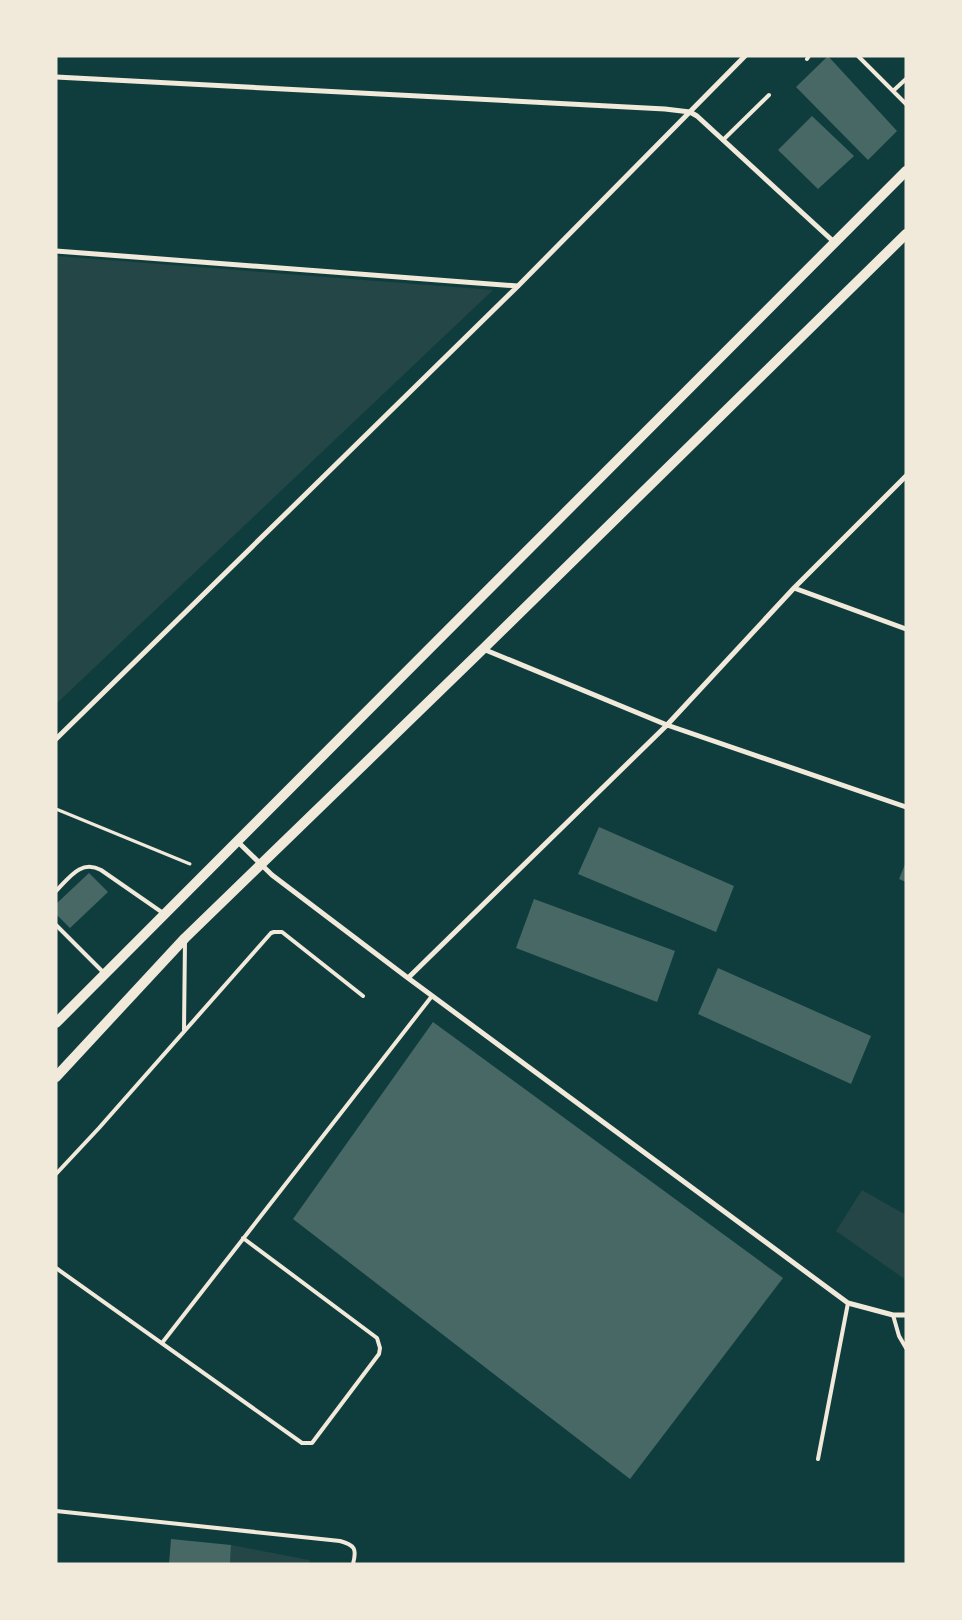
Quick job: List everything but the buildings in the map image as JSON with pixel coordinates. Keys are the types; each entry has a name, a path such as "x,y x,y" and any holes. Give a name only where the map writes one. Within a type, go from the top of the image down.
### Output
{"main road":[{"path":"56,1023 906,171"},
{"path":"56,1078 185,938 901,244 906,234"}],"street":[{"path":"56,739 518,286 746,56"},
{"path":"56,77 645,108 690,112 697,116 835,242"},
{"path":"56,252 518,286"},
{"path":"408,978 667,725 794,588 906,476"},
{"path":"794,588 906,629"},
{"path":"483,649 667,725 906,807"},
{"path":"237,842 272,875 408,978 848,1303 893,1315 906,1315"}],"lane":[{"path":"858,56 906,104"},
{"path":"893,91 906,79"},
{"path":"723,140 770,95"},
{"path":"56,891 76,870 84,866 92,867 101,870 165,914"},
{"path":"56,924 105,974"},
{"path":"56,1174 99,1128 268,936 274,932 282,932 363,996"},
{"path":"184,1030 185,938"},
{"path":"162,1343 432,996"},
{"path":"56,1268 302,1443 314,1443 379,1354 380,1348 377,1338 243,1238"},
{"path":"818,1459 848,1303"},
{"path":"893,1315 899,1336 906,1348"},
{"path":"56,1511 340,1541 350,1544 354,1548 354,1564"}],"path":[{"path":"56,809 208,871"}],"shaded area":[{"path":"56,256 493,290 56,704"},
{"path":"862,1190 906,1215 906,1280 836,1231"},
{"path":"231,1545 309,1560 311,1564 230,1564"}]}
